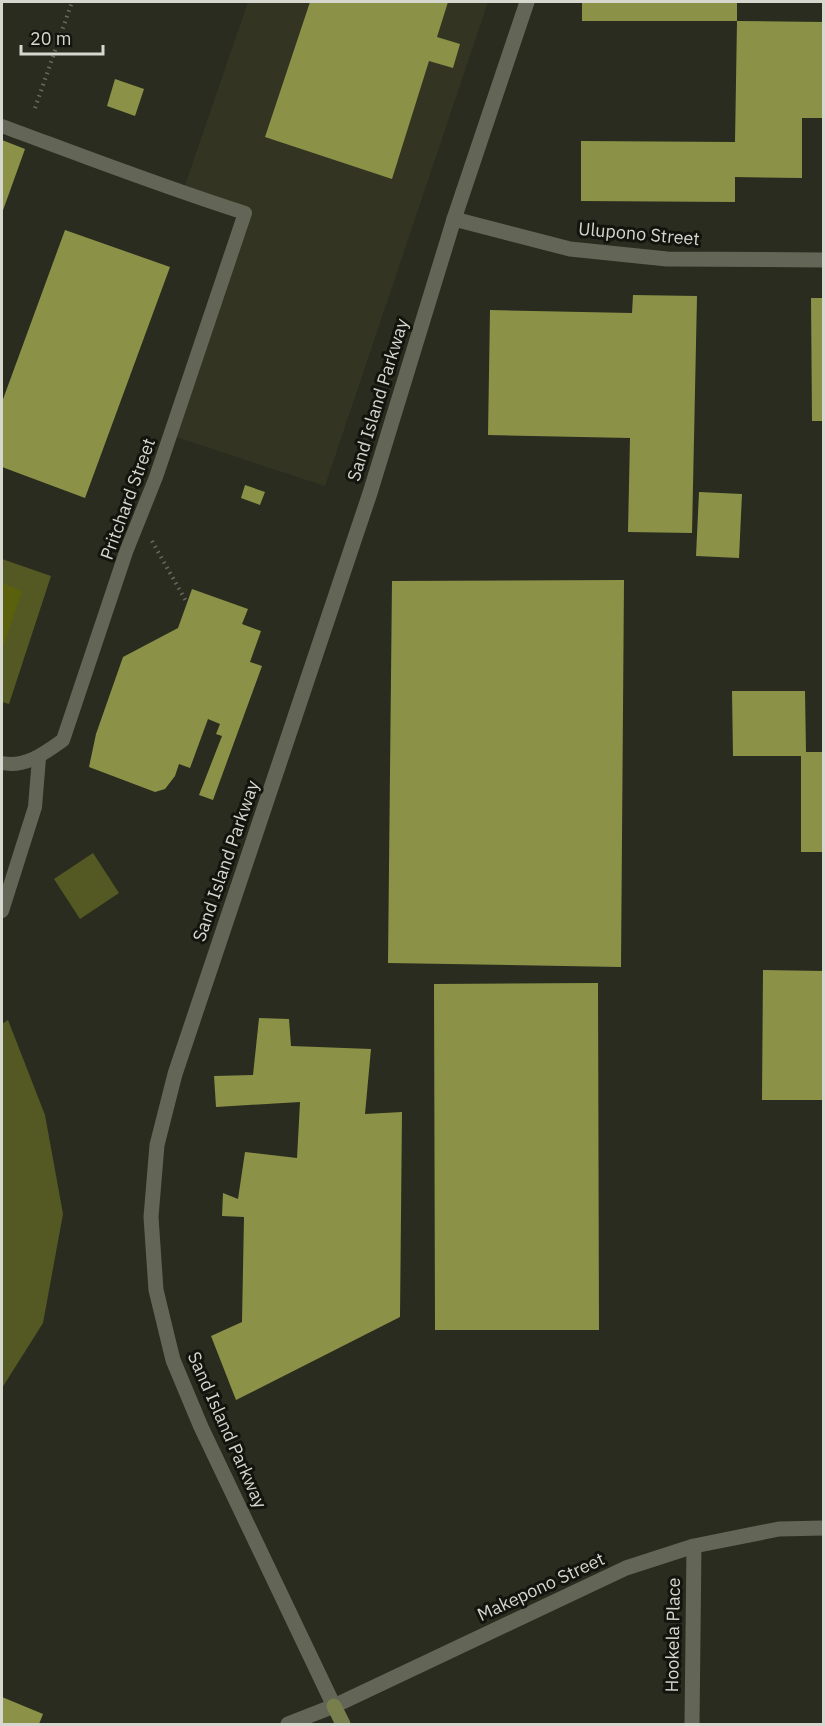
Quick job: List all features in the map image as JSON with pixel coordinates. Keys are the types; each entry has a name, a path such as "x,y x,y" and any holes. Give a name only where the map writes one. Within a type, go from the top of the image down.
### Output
{"main road":[{"name":"Sand Island Parkway","path":"334,1706 343,1725"}],"street":[{"name":"Sand Island Parkway","path":"334,1706 201,1428 173,1360 156,1290 151,1217 157,1145 175,1074 370,493 454,219 526,2"},
{"name":"Ulupono Street","path":"454,219 570,249 667,259 824,260"},
{"name":"Makepono Street","path":"288,1725 334,1706 626,1568 694,1546 779,1529 824,1528"},
{"name":"Hookela Place","path":"692,1725 694,1546"}],"lane":[{"name":"Pritchard Street","path":"2,126 182,194 245,213 156,477 126,552 63,740 39,758 6,764"},
{"path":"2,911 35,807 39,758"}],"path":[{"path":"35,108 72,2"},
{"path":"149,537 187,603"}],"shaded area":[{"path":"248,2 488,2 325,486 170,435 245,214 182,194"},
{"path":"2,559 51,576 9,704 2,702"},
{"path":"2,583 22,591 2,650"},
{"path":"93,853 119,893 80,919 54,879"},
{"path":"8,1020 45,1115 63,1214 43,1323 2,1388 2,1024"}],"building":[{"path":"310,2 448,2 437,37 460,44 453,68 429,61 392,179 265,137"},
{"path":"582,2 737,2 737,21 582,21"},
{"path":"737,21 824,22 824,118 802,118 802,178 735,177 735,202 581,201 581,141 735,142"},
{"path":"115,79 144,89 135,116 107,106"},
{"path":"2,140 25,149 2,213"},
{"path":"65,230 170,267 85,498 2,467 2,402"},
{"path":"633,295 697,296 692,533 628,532 630,438 488,435 490,310 632,313"},
{"path":"811,298 824,298 824,421 812,421"},
{"path":"245,485 265,492 260,505 241,498"},
{"path":"699,492 742,494 739,558 696,556"},
{"path":"624,580 621,967 388,963 392,581"},
{"path":"192,589 248,609 242,624 261,631 250,662 262,666 213,800 199,795 222,736 216,734 220,724 208,719 190,768 179,764 175,776 165,789 155,792 89,767 96,734 123,657 178,628"},
{"path":"732,691 805,691 806,752 824,752 824,852 801,852 801,756 733,756"},
{"path":"763,970 824,971 824,1100 762,1100"},
{"path":"598,983 599,1330 435,1330 434,984"},
{"path":"259,1018 289,1019 291,1046 371,1049 365,1114 402,1112 400,1317 236,1400 211,1336 242,1322 244,1217 222,1216 223,1193 238,1199 245,1152 297,1158 300,1102 216,1107 214,1076 253,1075"},
{"path":"2,1697 43,1714 39,1724 2,1724"}]}
